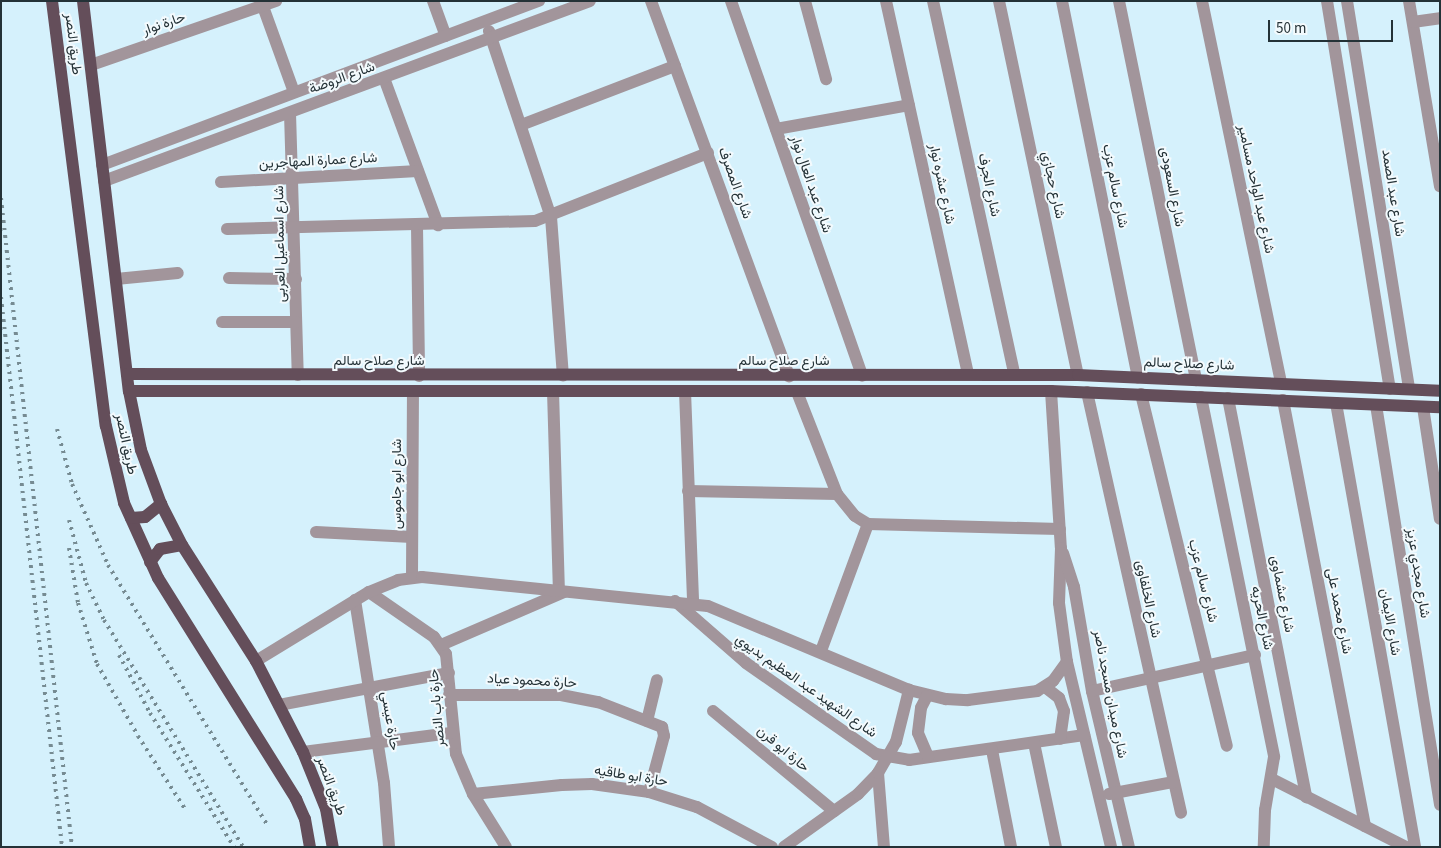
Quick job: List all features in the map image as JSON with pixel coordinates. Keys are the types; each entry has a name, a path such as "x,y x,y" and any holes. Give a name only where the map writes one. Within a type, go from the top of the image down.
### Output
{"main road":[{"name":"طريق النصر","path":"52,1 107,434 131,518 150,562 296,799 305,820 310,847"},
{"name":"طريق النصر","path":"83,1 133,422 161,504 182,545 256,661 303,752 326,809 333,847"},
{"name":"شارع صلاح سالم","path":"127,374 862,376 1014,374 1281,383 1440,391"},
{"path":"129,390 553,392 1052,390 1440,407"},
{"path":"131,518 145,517 161,504"},
{"path":"150,562 160,549 182,545"}],"street":[{"name":"حارة نوار","path":"91,65 262,3 276,1"},
{"path":"434,1 446,36"},
{"name":"شارع الروضة","path":"102,165 539,1"},
{"name":"شارع الروضة","path":"104,181 590,1"},
{"name":"شارع المصرف","path":"651,1 789,376"},
{"name":"شارع عبد العال نوار","path":"731,1 862,376"},
{"path":"805,1 826,79"},
{"name":"شارع عشره نوار","path":"886,1 968,374"},
{"name":"شارع الجرف","path":"934,1 1014,374"},
{"name":"شارع حجازي","path":"999,1 1078,375"},
{"name":"شارع سالم عزب","path":"1062,1 1138,378"},
{"name":"شارع السعودى","path":"1119,1 1196,380"},
{"name":"شارع عبد الواحد مسامير","path":"1202,1 1281,383"},
{"path":"1327,1 1390,388"},
{"name":"شارع عبد الصمد","path":"1347,1 1409,390"},
{"path":"1409,1 1434,121 1440,186"},
{"path":"262,3 294,92"},
{"path":"1412,22 1440,18"},
{"path":"485,21 551,217 563,376"},
{"path":"521,125 676,66"},
{"path":"384,78 438,225"},
{"path":"776,129 909,105"},
{"name":"شارع اسماعيل العربى","path":"290,113 298,375"},
{"path":"227,229 517,223 551,217 708,153"},
{"name":"شارع عمارة المهاجرين","path":"221,182 418,171"},
{"path":"417,226 419,376"},
{"path":"116,279 178,273"},
{"path":"229,278 296,279"},
{"path":"222,322 296,322"},
{"name":"شارع ميدان مسجد ناصر","path":"1052,390 1061,548 1058,584 1067,662 1111,847"},
{"name":"شارع ابو جاموس","path":"412,577 413,391"},
{"path":"370,592 441,645 563,590 553,392"},
{"path":"685,392 693,603"},
{"path":"796,392 838,494 850,512 868,524 1060,529"},
{"name":"شارع الخلفاوى","path":"1087,392 1181,813"},
{"name":"شارع سالم عزب","path":"1141,394 1227,746"},
{"name":"شارع الحريه","path":"1201,397 1255,655 1274,758 1272,779 1267,798 1264,847"},
{"name":"شارع عشماوى","path":"1228,398 1306,796"},
{"name":"شارع محمد على","path":"1283,400 1365,826"},
{"name":"شارع الايمان","path":"1336,403 1415,847"},
{"name":"شارع مجدي عزيز","path":"1376,404 1440,805"},
{"path":"1423,407 1440,519"},
{"path":"688,491 838,494"},
{"path":"821,651 868,524"},
{"path":"316,532 412,537"},
{"name":"شارع ميدان مسجد ناصر","path":"1061,548 1074,587 1092,691 1129,847"},
{"name":"شارع الشهيد عبد العظيم بديوي","path":"256,661 355,600 370,592 412,577 693,603 722,611 821,651 908,690 927,696 968,700 1045,687"},
{"name":"حارة عيسي","path":"355,600 378,742 389,847"},
{"name":"شارع الشهيد عبد العظيم بديوي","path":"675,601 721,644 796,701 876,754 889,759 992,750 1084,735"},
{"name":"حارة باب النصر","path":"441,645 449,673 452,733 459,761 473,794 506,847"},
{"path":"1092,691 1255,655"},
{"path":"1060,739 1064,711 1059,698 1045,687 1067,662"},
{"path":"280,705 449,673"},
{"path":"647,721 658,680"},
{"path":"784,847 834,811 878,773 889,759 902,725 908,690"},
{"name":"حارة محمود عياد","path":"449,696 561,695 598,702 647,721 664,731 650,792"},
{"path":"927,696 921,708 918,733 928,757"},
{"name":"حارة ابو قرن","path":"713,710 834,811"},
{"path":"303,752 452,733"},
{"path":"1034,743 1056,847"},
{"path":"992,750 1011,847"},
{"path":"878,773 884,847"},
{"path":"1272,779 1406,847"},
{"path":"1099,796 1174,782"},
{"name":"حارة ابو طاقيه","path":"473,794 562,785 601,785 650,792 697,807 772,847"}],"railway":[{"path":"1,198 72,847"},
{"path":"1,297 62,847"},
{"path":"57,429 72,484 108,565 268,826"},
{"path":"69,520 86,583 104,620 243,847"},
{"path":"69,548 78,603 97,664 138,736 185,809"},
{"path":"119,655 150,713 234,847"}]}
